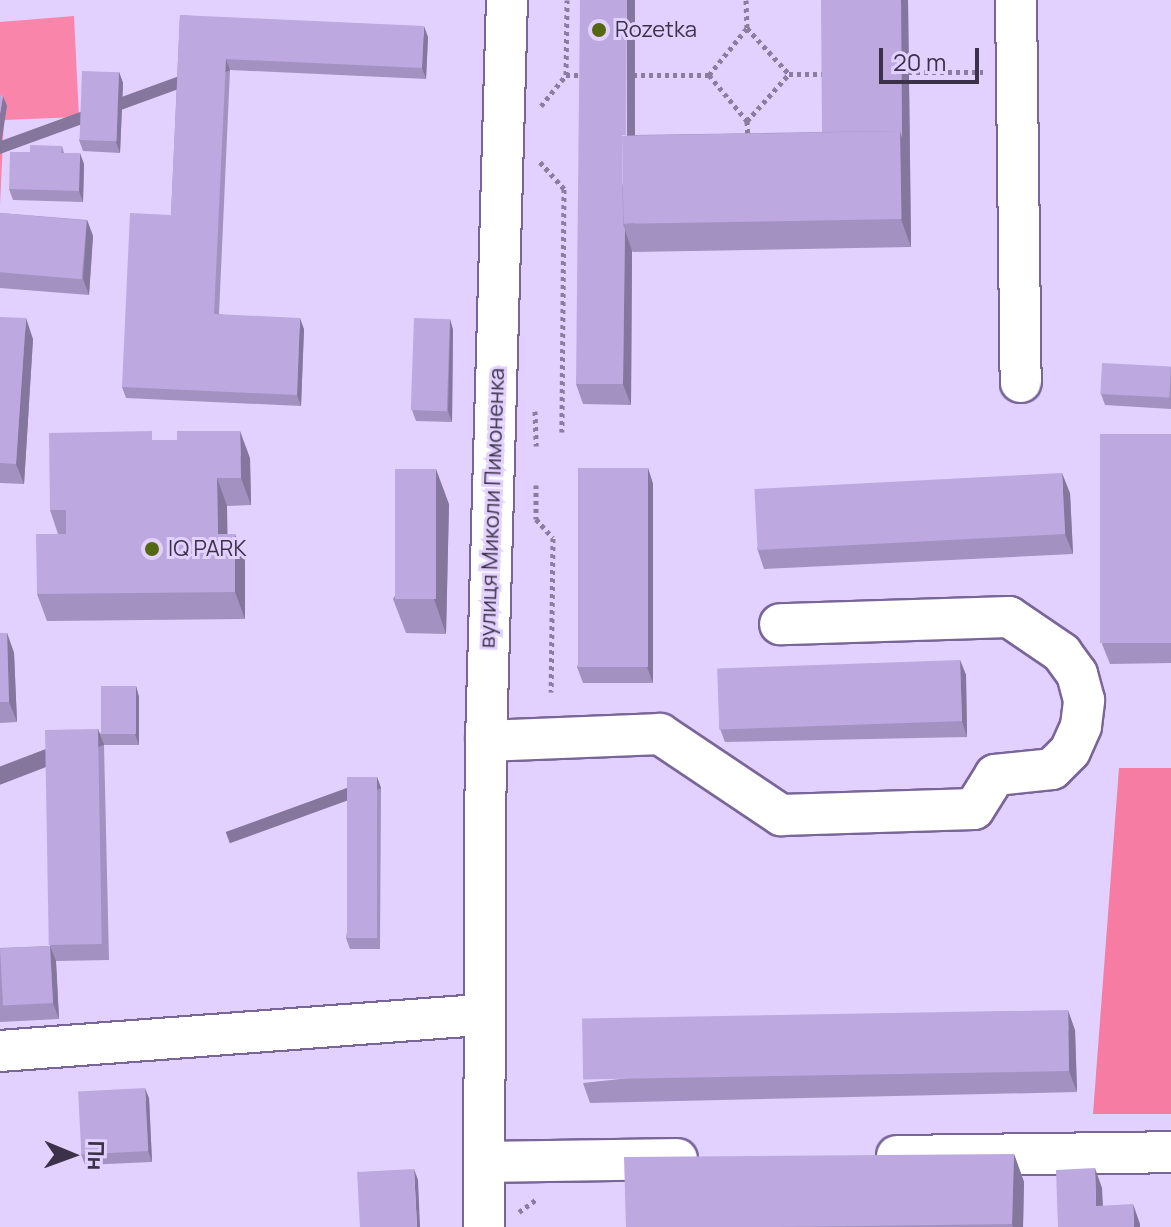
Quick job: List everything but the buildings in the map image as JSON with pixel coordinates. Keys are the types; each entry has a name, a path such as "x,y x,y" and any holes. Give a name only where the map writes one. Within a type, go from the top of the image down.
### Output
{"street":[{"name":"вулиця Миколи Пимоненка","path":"484,1227 486,741 507,0"},
{"path":"1016,0 1021,382"},
{"path":"486,741 660,734 781,815 974,809 995,775 1052,769 1070,751 1081,726 1084,700 1077,674 1062,653 1009,617 780,624"},
{"path":"0,1051 484,1015"},
{"path":"858,1156 1171,1152"},
{"path":"485,1162 715,1159"}],"path":[{"path":"538,122 538,109 566,75 567,0"},
{"path":"746,0 747,28 789,74 829,74"},
{"path":"709,75 747,28"},
{"path":"908,72 1017,71"},
{"path":"747,121 789,74"},
{"path":"566,75 587,75"},
{"path":"633,75 709,75"},
{"path":"709,75 747,121 748,147"},
{"path":"537,159 564,189 562,432"},
{"path":"536,485 536,519 553,538 551,692"},
{"path":"515,1227 518,1213 541,1196"}],"shaded area":[{"path":"74,16 79,117 4,120 0,206 0,22"},
{"path":"1119,768 1171,768 1171,1114 1093,1114"}],"place":[{"name":"Rozetka","path":"599,30"},
{"name":"IQ PARK","path":"152,549"}]}
